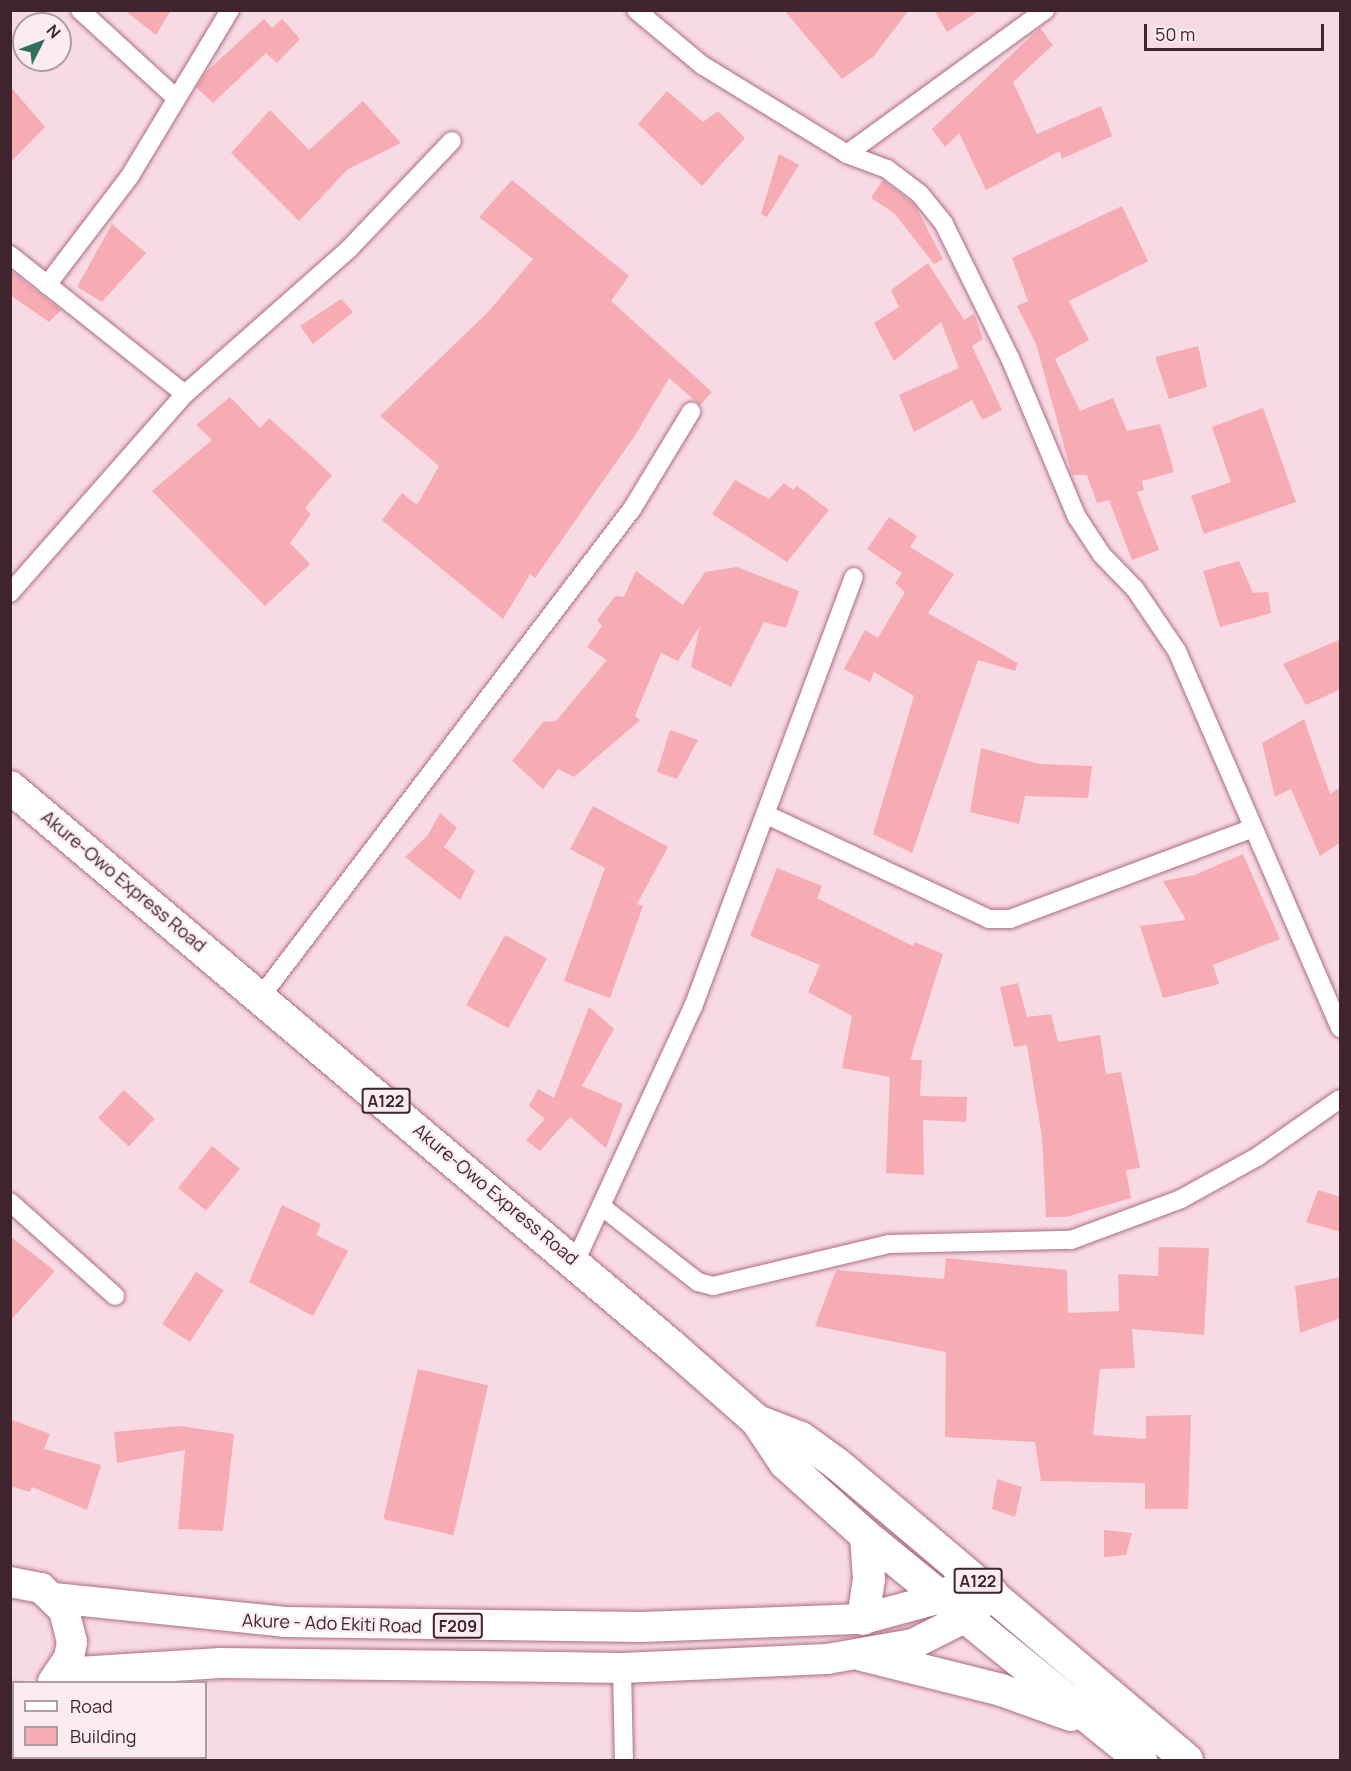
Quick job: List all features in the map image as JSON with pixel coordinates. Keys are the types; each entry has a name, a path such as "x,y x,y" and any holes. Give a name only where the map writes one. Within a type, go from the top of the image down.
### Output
{"highway":[{"name":"Akure-Owo Express Road","path":"10,787 262,995 757,1421 785,1463 866,1536 968,1616 1087,1720 1141,1761"},
{"name":"Akure-Owo Express Road","path":"757,1421 801,1438 981,1583 1187,1761"},
{"path":"862,1619 870,1579 866,1536"},
{"path":"862,1655 1001,1690 1087,1720"}],"main road":[{"name":"Akure - Ado Ekiti Road","path":"10,1582 40,1588 54,1598 232,1619 380,1626 641,1627 862,1619 944,1597"},
{"path":"944,1597 981,1583"},
{"name":"Akure - Ado Ekiti Road","path":"57,1678 221,1663 622,1668 862,1655 913,1644 968,1616 981,1583"},
{"path":"54,1598 71,1634 57,1678"}],"street":[{"path":"80,10 174,96"},
{"path":"47,285 130,176 174,96 230,10"},
{"path":"636,10 702,65 848,154 887,169 920,194 961,251 1077,517 1102,555 1135,588 1177,651 1341,1028"},
{"path":"848,154 947,87 1045,10"},
{"path":"10,592 185,394 349,249 452,141"},
{"path":"10,255 185,394"},
{"path":"262,995 632,509 691,412"},
{"path":"574,1262 693,1007 767,815 854,577"},
{"path":"767,815 988,919 1010,919 1253,828"},
{"path":"601,1206 698,1282 713,1286 889,1244 1071,1240 1181,1199 1257,1157 1341,1099"},
{"path":"10,1202 115,1296"},
{"path":"622,1668 624,1761"}],"building":[{"path":"124,10 171,10 156,35"},
{"path":"784,10 909,10 874,56 842,79"},
{"path":"934,10 980,10 947,32"},
{"path":"264,19 272,28 282,19 300,39 277,63 266,53 213,103 196,87 206,72"},
{"path":"1040,28 1053,45 1013,82 1037,134 1101,106 1112,136 1062,159 1060,151 986,190 959,133 945,147 932,129"},
{"path":"10,86 45,127 10,163"},
{"path":"667,91 703,122 718,111 745,138 702,186 638,124"},
{"path":"363,101 401,143 348,169 299,221 231,153 270,110 309,150"},
{"path":"779,154 799,165 767,217 761,214"},
{"path":"512,180 629,276 611,301 712,392 700,405 669,378 636,434 535,578 530,574 503,619 382,520 402,493 417,505 439,466 380,416 488,312 533,259 479,217"},
{"path":"883,180 915,205 943,259 934,264 894,213 871,198"},
{"path":"1122,206 1148,261 1069,301 1089,340 1055,359 1080,411 1113,398 1127,431 1160,424 1174,472 1142,481 1144,490 1137,492 1159,550 1132,560 1109,500 1097,503 1087,475 1072,475 1036,344 1017,306 1028,301 1012,258"},
{"path":"112,224 146,253 102,302 77,287"},
{"path":"928,263 964,320 974,314 983,339 972,346 1002,410 982,420 972,400 914,432 899,395 959,368 941,322 894,361 874,323 899,307 891,290"},
{"path":"10,270 61,310 49,322 10,295"},
{"path":"341,299 353,312 313,344 300,326"},
{"path":"1198,346 1207,387 1169,399 1155,357"},
{"path":"230,397 260,428 269,418 332,475 305,508 311,514 290,543 310,564 265,606 152,491 212,440 196,425"},
{"path":"1263,408 1296,502 1204,534 1191,496 1231,482 1212,427"},
{"path":"735,480 769,499 784,483 793,490 797,486 829,510 787,562 712,514"},
{"path":"889,517 917,536 910,547 954,574 928,613 1018,663 1015,671 978,660 912,853 873,834 914,696 874,672 870,682 844,669 865,630 878,638 905,592 895,583 902,573 867,549"},
{"path":"1239,561 1253,593 1268,592 1271,613 1220,627 1203,571"},
{"path":"737,567 799,591 786,628 764,622 731,687 691,667 700,626 678,661 661,653 635,716 640,720 574,777 558,769 543,789 512,761 543,722 556,721 607,660 587,647 602,626 597,620 615,596 624,597 636,571 683,605 705,572"},
{"path":"1341,639 1341,689 1306,705 1283,664"},
{"path":"1304,719 1330,794 1341,787 1341,842 1320,856 1291,789 1275,797 1262,743"},
{"path":"670,730 698,740 677,779 657,772"},
{"path":"981,748 1039,764 1092,766 1088,798 1025,796 1019,824 970,812"},
{"path":"593,806 668,847 637,904 643,906 610,998 564,981 605,868 570,849"},
{"path":"440,813 457,828 444,847 475,871 460,900 405,857 428,835"},
{"path":"1243,854 1280,939 1213,965 1219,984 1163,998 1140,926 1186,920 1163,881 1195,875"},
{"path":"777,868 822,886 817,898 913,946 915,942 943,954 910,1060 922,1060 920,1096 967,1097 966,1122 923,1120 924,1175 886,1173 890,1077 842,1068 852,1016 808,992 820,965 750,936"},
{"path":"505,935 547,958 508,1028 466,1005"},
{"path":"1018,983 1027,1017 1051,1014 1058,1042 1100,1035 1106,1074 1121,1072 1140,1168 1126,1170 1131,1198 1066,1217 1046,1217 1042,1137 1027,1045 1014,1047 1000,987"},
{"path":"589,1007 614,1029 582,1086 623,1104 606,1148 570,1117 540,1151 526,1140 545,1119 529,1106 538,1089 554,1098"},
{"path":"124,1090 155,1119 129,1146 98,1118"},
{"path":"212,1146 240,1169 206,1211 178,1188"},
{"path":"1318,1190 1341,1197 1341,1232 1306,1222"},
{"path":"282,1205 321,1224 316,1235 348,1251 313,1316 249,1282"},
{"path":"10,1236 55,1271 10,1321"},
{"path":"1159,1247 1209,1248 1204,1335 1132,1329 1135,1368 1100,1369 1093,1435 1146,1439 1146,1416 1191,1415 1188,1509 1145,1509 1145,1483 1041,1481 1035,1442 945,1437 946,1352 815,1326 836,1270 944,1279 946,1258 1067,1270 1068,1313 1119,1311 1118,1274 1158,1276"},
{"path":"196,1272 224,1290 190,1342 162,1324"},
{"path":"1341,1277 1341,1318 1300,1333 1295,1286"},
{"path":"418,1369 488,1385 454,1535 383,1519"},
{"path":"10,1419 50,1434 44,1449 101,1465 87,1510 32,1487 30,1492 10,1486"},
{"path":"180,1426 234,1434 223,1531 178,1529 185,1450 117,1463 114,1432"},
{"path":"997,1479 1022,1487 1015,1517 992,1509"},
{"path":"1104,1530 1132,1533 1126,1555 1104,1557"}]}
